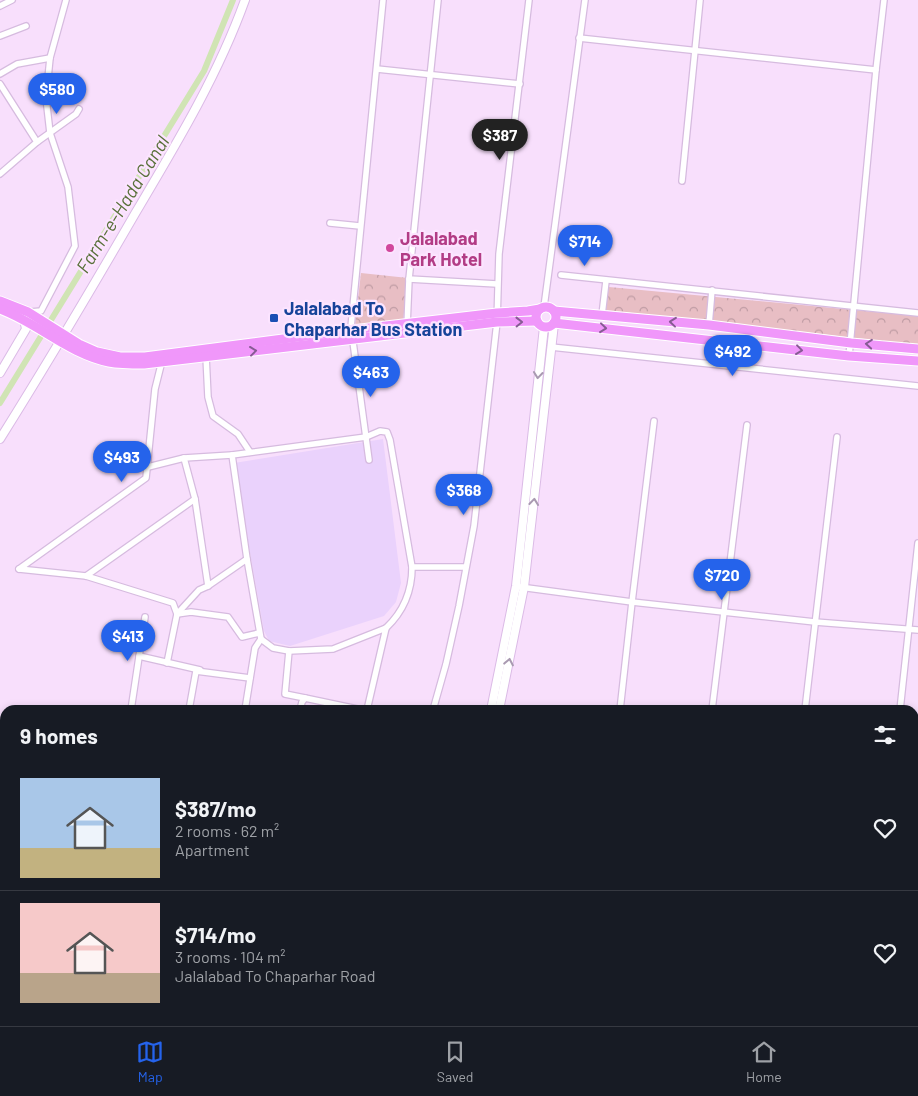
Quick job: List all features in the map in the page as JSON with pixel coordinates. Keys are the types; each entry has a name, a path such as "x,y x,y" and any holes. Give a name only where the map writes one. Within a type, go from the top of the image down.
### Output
{"main road":[{"path":"0,301 59,335 97,352 120,357 145,357 352,334 408,333 497,318 548,307 554,311 709,325 851,343 918,348"},
{"path":"540,324 536,317 542,308"},
{"path":"0,309 15,311"},
{"path":"59,335 76,350 108,362 125,364 206,356 352,334 407,323 497,318 540,324 548,327 554,323 556,317 554,311"},
{"path":"554,323 849,356 918,361"}],"street":[{"path":"0,6 12,0"},
{"path":"0,374 26,329 29,318 41,310 75,246 68,187 50,134 46,98 50,58 66,0"},
{"path":"0,439 59,335 190,121 224,53 245,0"},
{"path":"368,460 352,334 360,226 378,69 383,0"},
{"path":"408,333 409,279 438,0"},
{"path":"434,705 459,606 474,526 497,318 499,254 529,0"},
{"path":"542,308 584,0"},
{"path":"682,181 700,0"},
{"path":"849,356 884,0"},
{"path":"0,36 26,26"},
{"path":"579,38 876,70"},
{"path":"0,74 17,64 50,58"},
{"path":"378,69 520,84"},
{"path":"0,84 38,142"},
{"path":"0,174 38,142 76,114 79,109"},
{"path":"330,222 360,226"},
{"path":"561,275 918,313"},
{"path":"409,279 497,284"},
{"path":"602,315 606,280"},
{"path":"709,325 712,290"},
{"path":"500,705 520,587 554,323"},
{"path":"492,705 520,587 540,324"},
{"path":"551,347 918,386"},
{"path":"206,356 208,397 213,416 238,434 250,452"},
{"path":"162,361 155,389 146,478 19,569 86,576 173,603 177,614"},
{"path":"621,705 654,421"},
{"path":"713,705 747,425"},
{"path":"148,467 184,458 232,455 366,437 380,431 387,432 412,567 412,578 407,599 398,614 386,628 368,705"},
{"path":"806,705 837,437"},
{"path":"232,455 260,636 255,648 247,705"},
{"path":"184,458 195,499 208,586"},
{"path":"86,576 195,499"},
{"path":"901,705 918,543"},
{"path":"167,663 177,614 199,590 208,586 247,559"},
{"path":"412,567 465,567"},
{"path":"520,587 632,602 815,622 918,630"},
{"path":"177,614 191,612 228,617 242,637 260,636 273,648 289,651 333,649 386,628"},
{"path":"132,705 146,617"},
{"path":"289,651 285,694 338,705"},
{"path":"139,656 200,670 250,678"},
{"path":"190,705 195,673 200,670"},
{"path":"301,705 305,698"}],"shaded area":[{"path":"383,439 401,583 396,602 384,616 290,646 269,641 264,631 234,463"}],"green space":[{"path":"361,273 408,278 403,321 355,325"},
{"path":"609,287 918,316 918,345 605,310"}],"waterway":[{"name":"Farm-e-Hada Canal","path":"0,403 204,71 233,0"}],"place":[{"name":"Jalalabad Park Hotel","path":"390,248"},
{"name":"Jalalabad To Chaparhar Bus Station","path":"274,318"}]}
